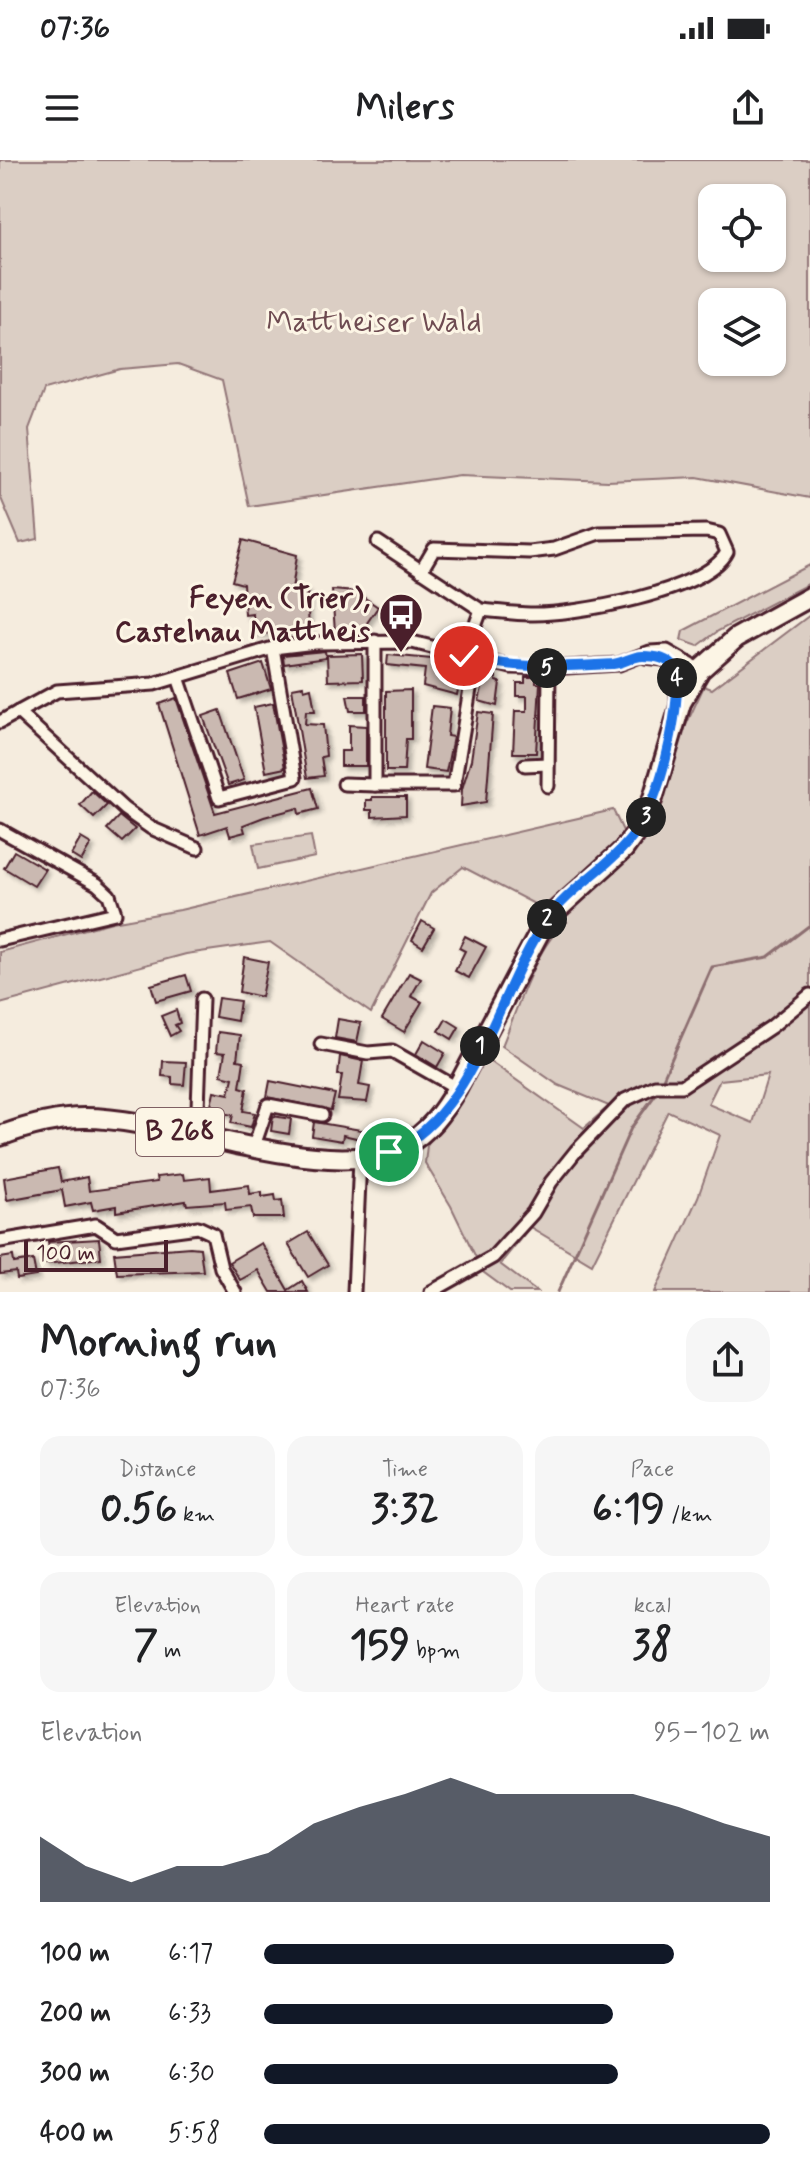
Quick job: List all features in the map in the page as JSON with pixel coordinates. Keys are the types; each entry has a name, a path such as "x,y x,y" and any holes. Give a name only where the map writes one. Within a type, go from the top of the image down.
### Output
{"main road":[{"name":"B 268","path":"0,1136 56,1121 84,1118 326,1159 360,1159 389,1152 413,1141 441,1115 546,920 624,849 640,827 653,798 677,712 700,670 736,638 810,597"}],"street":[{"path":"378,542 421,571 481,610 532,614 610,603 689,581 712,569 727,552 719,534 706,531 599,533 554,549 529,552 434,549 421,571"},
{"path":"344,784 454,785 470,657 481,610"},
{"path":"0,722 57,691 134,686 178,677 273,648 375,641 412,642 511,667 549,668 619,664 667,651 700,670"},
{"path":"375,641 375,785"},
{"path":"178,677 219,798 295,778 273,648"},
{"path":"641,656 672,663 687,673 700,670"},
{"path":"672,663 677,678 677,712"},
{"path":"548,786 549,668"},
{"path":"18,712 124,809 151,828 197,848"},
{"path":"525,765 548,764"},
{"path":"0,830 97,884 109,895 115,913 0,940"},
{"path":"431,1292 493,1257 533,1213 551,1182 576,1151 625,1100 655,1086 682,1086 771,1027 810,995"},
{"path":"197,1135 202,999"},
{"path":"321,1044 368,1053 392,1051 457,1088"},
{"path":"254,1146 268,1105 322,1115"},
{"path":"354,1292 360,1159"},
{"path":"0,1241 96,1225 116,1238 198,1227 213,1234 221,1268 235,1292"}],"green space":[{"name":"Mattheiser Wald","path":"0,160 810,160 810,498 697,477 608,481 460,475 249,506 222,380 178,364 120,369 44,390 29,429 38,539 20,543 0,496"},
{"path":"810,565 810,583 718,631 698,646 681,640 683,631"},
{"path":"810,615 810,1292 655,1292 698,1197 720,1135 668,1111 592,1264 530,1227 500,1264 537,1292 510,1292 483,1272 451,1206 425,1163 427,1145 484,1057 584,1128 609,1106 558,1085 502,1046 537,961 556,932 567,922 560,916 641,841 660,806 674,751 704,686 712,689","holes":["768,1075 753,1123 708,1104 720,1080"]},
{"path":"613,810 625,835 542,908 463,867 431,893 371,1013 270,942 186,954 0,1004 0,952 112,922 180,910"},
{"path":"311,836 315,857 258,869 253,844"}],"building":[{"path":"243,540 297,555 292,590 307,589 309,631 254,634 253,614 245,615 243,584 232,581"},
{"path":"332,590 356,592 378,607 362,630 335,632"},
{"path":"325,651 326,658 284,664 283,655"},
{"path":"362,654 363,680 328,681 327,655"},
{"path":"388,655 432,659 462,667 457,695 423,686 425,669 387,665"},
{"path":"263,663 271,689 238,699 230,674"},
{"path":"485,674 496,676 496,681 500,682 497,706 479,701"},
{"path":"525,677 536,677 536,683 540,683 536,753 513,753 515,711 527,711 527,696 517,696 517,683 525,683"},
{"path":"303,686 304,690 311,688 315,711 306,711 305,724 323,725 326,756 321,757 324,776 307,778 292,688"},
{"path":"411,690 411,739 406,739 404,771 386,771 386,691"},
{"path":"347,696 366,696 366,711 350,711"},
{"path":"176,698 215,813 312,788 318,809 299,814 298,808 264,817 243,825 245,832 230,836 227,826 200,835 159,704"},
{"path":"273,703 285,768 266,772 254,707"},
{"path":"432,706 450,708 447,736 453,737 446,772 424,769"},
{"path":"220,710 244,780 228,785 203,716"},
{"path":"478,712 493,714 486,802 461,806 462,789 471,760"},
{"path":"349,725 366,726 366,766 341,766 341,751 349,751"},
{"path":"92,791 107,805 94,818 80,805"},
{"path":"372,797 406,797 406,815 372,817 372,810 366,810 366,800 372,800"},
{"path":"119,816 135,829 122,842 107,829"},
{"path":"81,838 91,844 81,861 71,855"},
{"path":"14,851 45,869 34,886 4,868"},
{"path":"422,921 434,928 423,947 412,940"},
{"path":"465,936 486,947 469,978 455,971 465,951 459,948"},
{"path":"244,957 268,962 261,997 239,992"},
{"path":"409,973 421,979 411,996 422,1002 404,1032 382,1019"},
{"path":"186,975 191,991 156,1001 151,985"},
{"path":"218,998 240,1001 237,1021 215,1017"},
{"path":"176,1010 180,1023 175,1025 179,1031 170,1036 161,1016"},
{"path":"338,1019 361,1023 357,1042 335,1038"},
{"path":"446,1019 459,1027 452,1039 439,1031"},
{"path":"218,1032 240,1035 237,1060 244,1061 240,1087 247,1089 243,1111 255,1113 251,1127 231,1123 233,1115 210,1111 214,1091 229,1094 233,1078 221,1075 225,1053 216,1052"},
{"path":"424,1040 445,1053 437,1067 416,1054"},
{"path":"340,1056 363,1061 359,1085 370,1087 367,1102 338,1100 342,1075 338,1075"},
{"path":"163,1061 186,1062 184,1085 172,1084 172,1077 162,1076"},
{"path":"270,1081 335,1094 331,1110 267,1097"},
{"path":"273,1116 291,1119 289,1134 271,1131"},
{"path":"314,1122 367,1131 365,1140 343,1135 342,1141 312,1136"},
{"path":"58,1168 61,1182 87,1177 89,1191 157,1182 156,1177 183,1174 184,1180 210,1177 211,1190 249,1185 250,1194 262,1192 262,1197 275,1195 276,1201 282,1200 284,1218 253,1218 251,1207 226,1210 225,1202 187,1205 186,1201 116,1212 116,1206 93,1210 91,1202 65,1207 62,1190 7,1200 4,1178"},
{"path":"308,1232 328,1265 308,1277 288,1244"},
{"path":"99,1239 101,1258 45,1264 44,1250 49,1249 48,1242"},
{"path":"261,1243 288,1290 302,1281 308,1292 271,1292 258,1270 240,1280 229,1262"},
{"path":"200,1248 203,1271 117,1274 114,1253"},
{"path":"13,1256 14,1263 33,1260 36,1276 17,1279 16,1272 0,1274 0,1258"}],"waterway":[{"path":"661,1083 712,967 768,957 810,925"},
{"path":"558,1292 631,1128 658,1091"}],"place":[{"name":"Feyen (Trier), Castelnau Mattheis","path":"401,654"}],"route":[{"path":"389,1152 420,1136 445,1109 546,920 607,866 632,839 653,798 677,712 676,670 672,663 663,659 641,656 619,664 549,668 511,667 464,656"}]}
